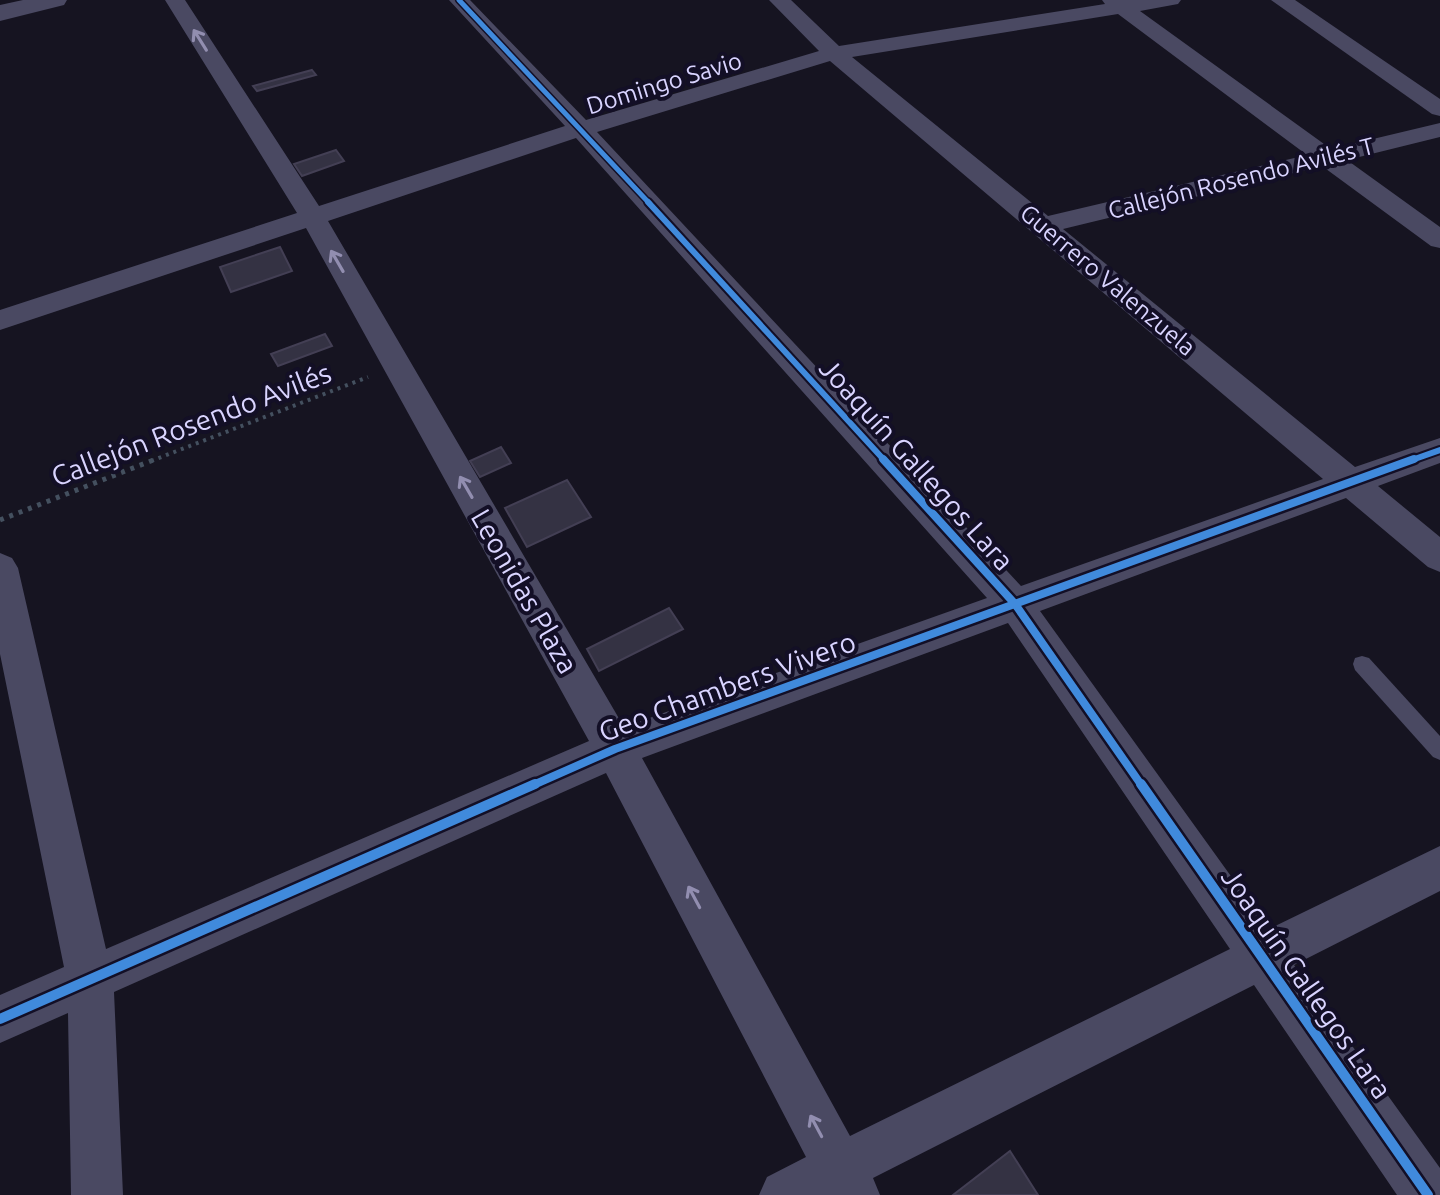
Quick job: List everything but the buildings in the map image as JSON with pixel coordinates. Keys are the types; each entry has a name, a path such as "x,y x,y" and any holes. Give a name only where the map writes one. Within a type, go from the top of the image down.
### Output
{"street":[{"path":"0,13 55,0"},
{"name":"Leonidas Plaza","path":"175,0 313,218 615,749 846,1181"},
{"name":"Joaquín Gallegos Lara","path":"459,0 1015,604 1428,1195"},
{"name":"Guerrero Valenzuela","path":"779,0 834,53 1440,557"},
{"name":"Domingo Savio","path":"0,320 581,129 834,53 1116,4 1171,0"},
{"path":"1281,0 1440,109"},
{"path":"1116,4 1440,240"},
{"name":"Callejón Rosendo Avilés T","path":"1042,226 1440,130"},
{"name":"Geo Chambers Vivero","path":"0,1019 615,749 1440,450"},
{"path":"0,568 90,981 97,1195"},
{"path":"785,1195 846,1181 1261,956 1440,868"}],"lane":[{"path":"1362,664 1440,750"}],"cycle path":[{"path":"459,0 1015,604 1428,1195"},
{"path":"0,1019 615,749 1440,450"}]}
